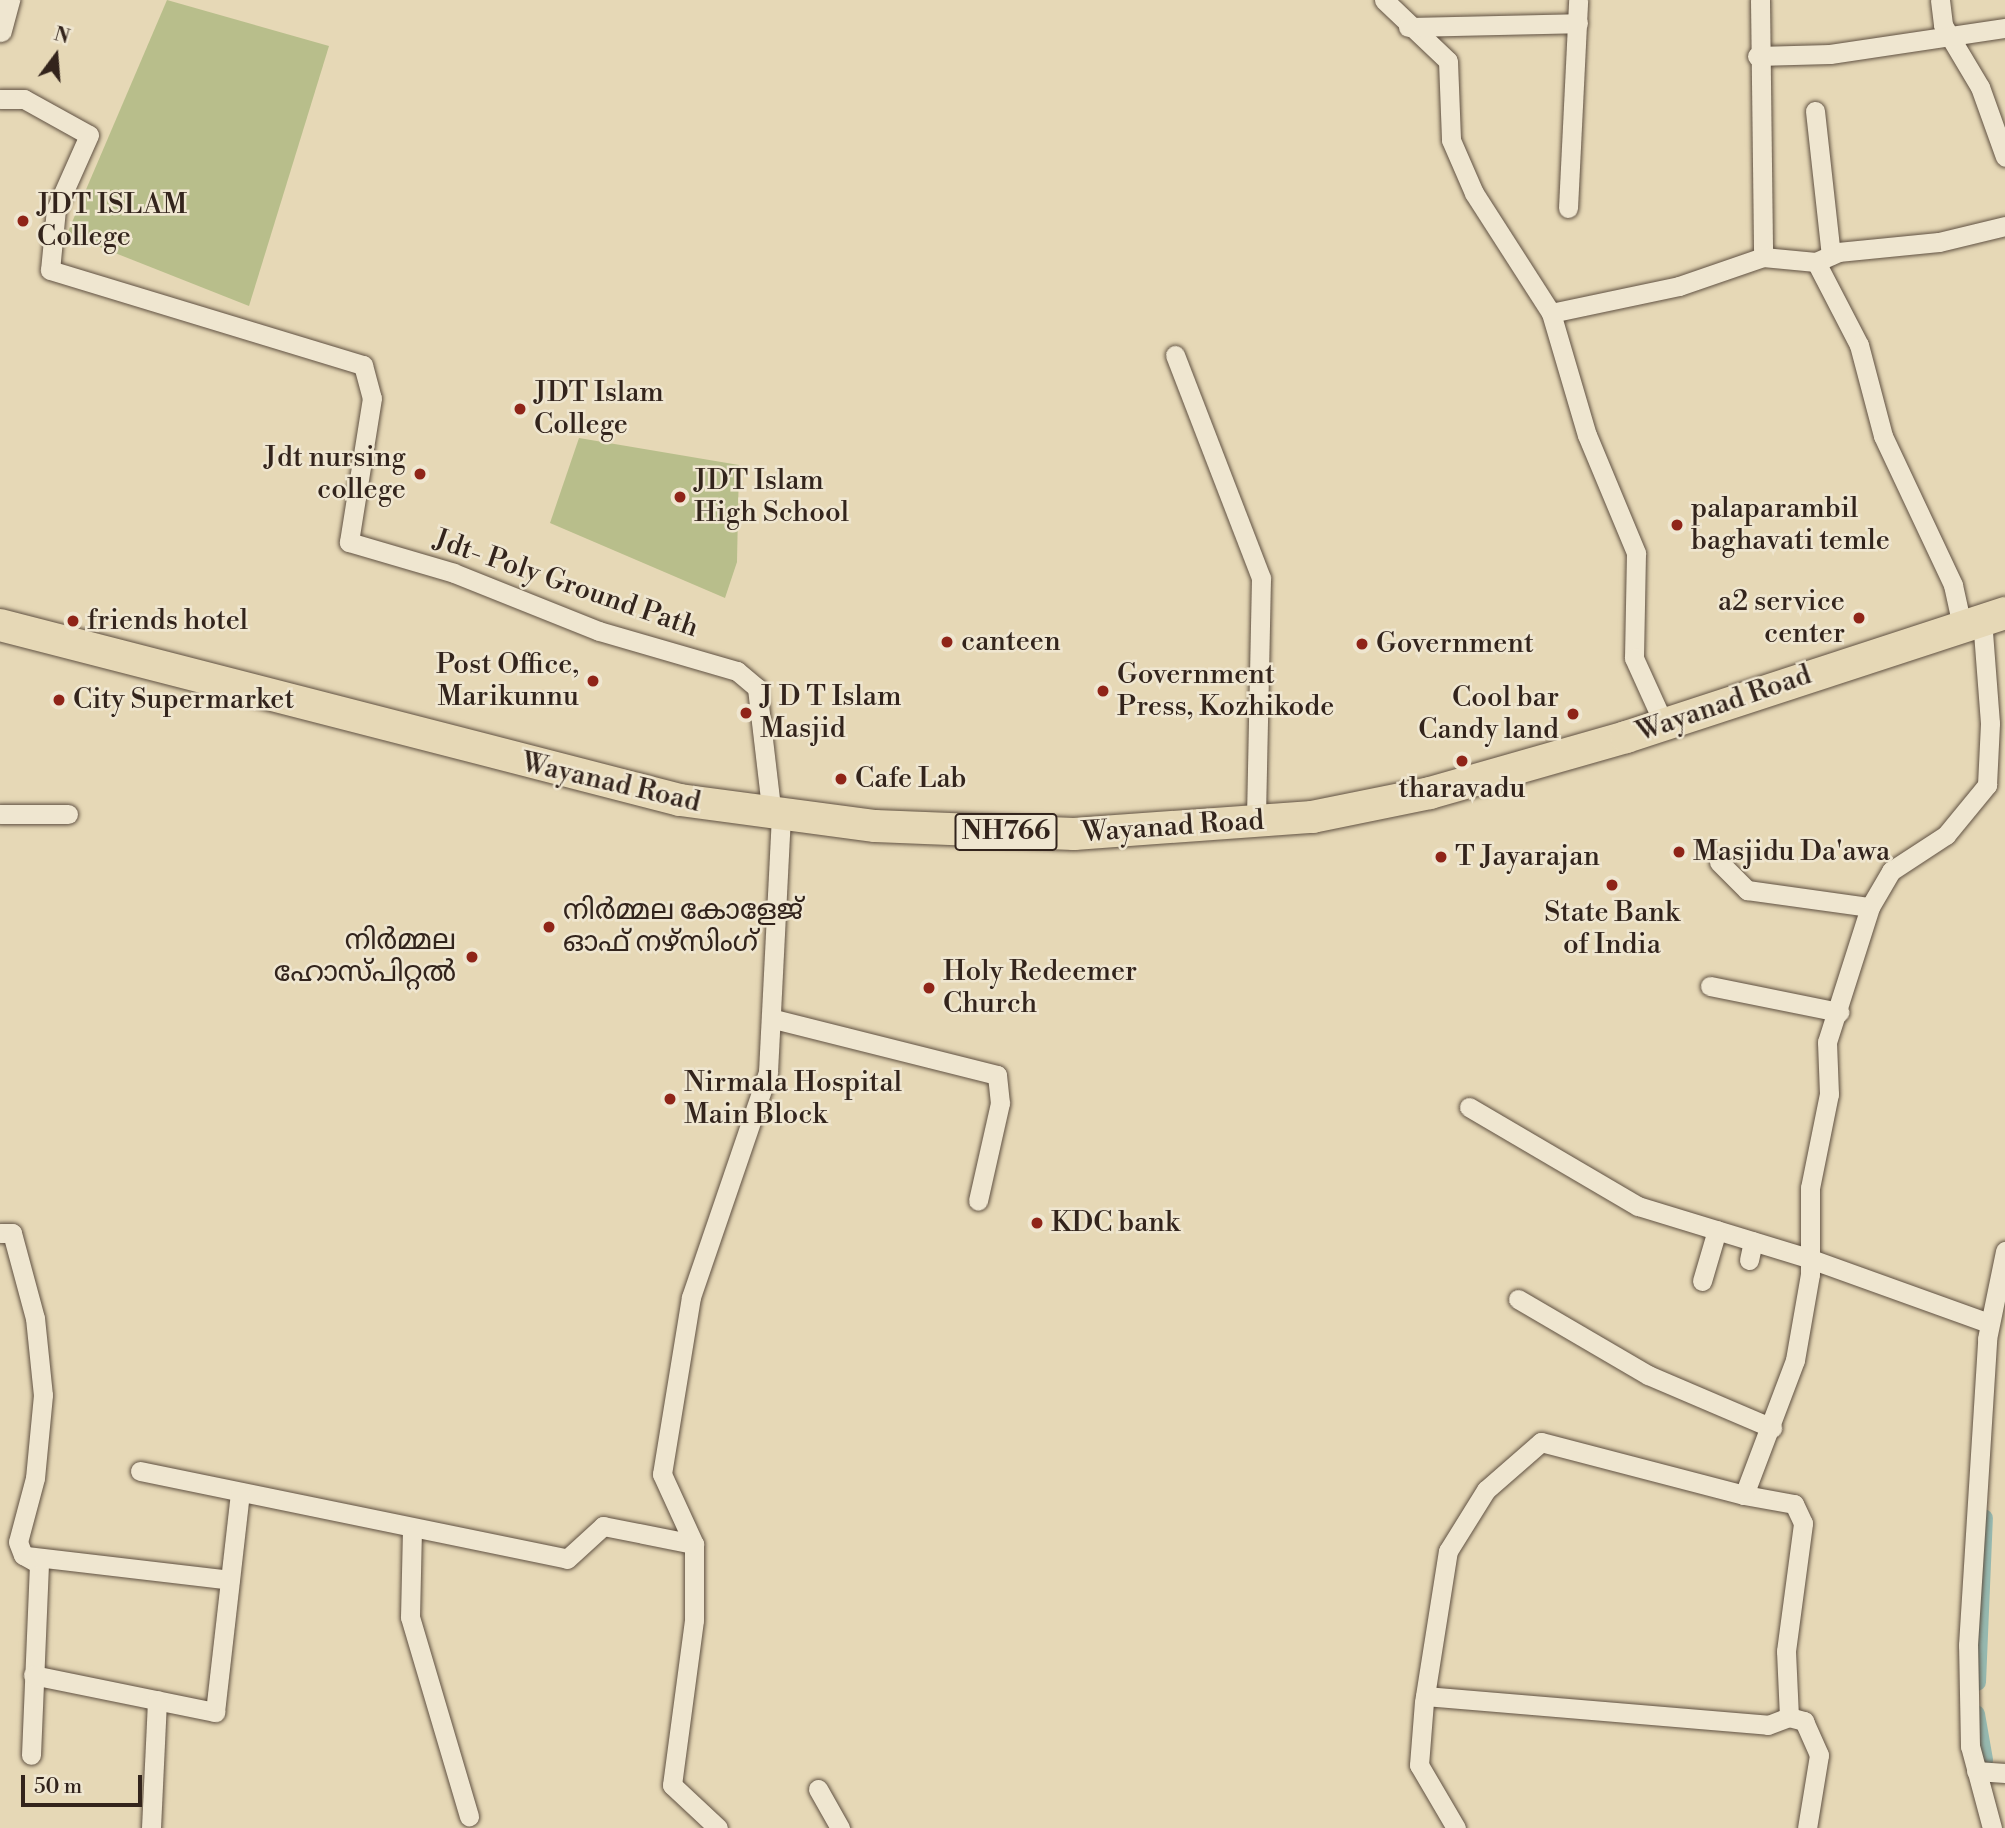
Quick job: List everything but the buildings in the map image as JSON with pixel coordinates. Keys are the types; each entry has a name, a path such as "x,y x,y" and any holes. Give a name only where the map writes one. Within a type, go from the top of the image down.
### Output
{"highway":[{"name":"Wayanad Road","path":"0,625 131,655 607,786 776,816 1074,834 1256,822 1430,793 1664,724 1983,619"}],"street":[{"path":"0,30 8,0"},
{"path":"1384,0 1408,27 1448,61 1451,140 1474,193 1551,313 1587,435 1636,553 1634,658 1664,724"},
{"path":"1568,208 1578,0"},
{"path":"1759,0 1757,56 1763,257"},
{"path":"1940,0 1949,35 1980,87 2005,157"},
{"path":"1408,27 1578,23"},
{"path":"1757,56 1830,54 2005,28"},
{"name":"Jdt- Poly Ground Path","path":"0,99 24,99 89,135 55,209 50,270 363,365 372,398 349,542 454,573 600,631 737,671 757,688 776,816 774,1018 768,1072 691,1297 666,1444 662,1475 694,1544"},
{"path":"1744,1495 1772,1428 1797,1349 1808,1258 1810,1188 1822,1149 1832,1060 1827,1042 1839,1012 1870,906 1891,872 1946,835 1987,785 1990,723 1983,619 1953,585 1883,436 1859,345 1824,258 1815,111"},
{"path":"1551,313 1679,286 1763,257 1824,258 1939,242 2005,226"},
{"path":"1175,355 1261,578 1256,822"},
{"path":"0,814 68,814"},
{"path":"1719,862 1747,890 1870,906"},
{"path":"1710,986 1839,1012"},
{"path":"774,1018 997,1075 1000,1103 978,1201"},
{"path":"1469,1107 1638,1206 1808,1258 1989,1323"},
{"path":"1702,1281 1717,1230"},
{"path":"0,1234 12,1233 34,1318 43,1395 35,1478 18,1542 23,1555 39,1564 31,1755"},
{"path":"1749,1260 1754,1241"},
{"path":"1992,1828 1976,1771 1967,1708 1968,1645 1975,1473 1989,1323 2005,1251"},
{"path":"1518,1299 1648,1375 1772,1428"},
{"path":"1454,1828 1419,1765 1425,1696 1448,1551 1486,1490 1541,1442 1744,1495 1794,1504 1802,1523 1786,1651 1789,1717"},
{"path":"140,1471 567,1559 603,1526 694,1544 694,1620 672,1785 696,1819 718,1828"},
{"path":"33,1675 215,1712 240,1492"},
{"path":"412,1529 410,1617 469,1816"},
{"path":"23,1555 230,1580"},
{"path":"1425,1696 1768,1725 1789,1717 1804,1721 1819,1755 1807,1828"},
{"path":"151,1828 157,1700"},
{"path":"1976,1771 2005,1773"},
{"path":"818,1789 840,1828"}],"green space":[{"path":"167,0 329,46 249,306 67,234"},
{"path":"579,438 739,465 737,562 725,598 550,523"}],"waterway":[{"path":"1977,1682 1984,1518"},
{"path":"1976,1714 1984,1760"}],"place":[{"name":"JDT ISLAM College","path":"23,221"},
{"name":"JDT Islam College","path":"520,409"},
{"name":"Jdt nursing college","path":"420,474"},
{"name":"JDT Islam High School","path":"680,497"},
{"name":"palaparambil baghavati temle","path":"1677,525"},
{"name":"a2 service center","path":"1859,618"},
{"name":"friends hotel","path":"73,621"},
{"name":"canteen","path":"947,642"},
{"name":"Government","path":"1362,644"},
{"name":"Post Office, Marikunnu","path":"593,681"},
{"name":"Government Press, Kozhikode","path":"1103,691"},
{"name":"City Supermarket","path":"59,700"},
{"name":"J D T Islam Masjid","path":"746,713"},
{"name":"Cool bar Candy land","path":"1573,714"},
{"name":"tharavadu","path":"1462,761"},
{"name":"Cafe Lab","path":"841,779"},
{"name":"Masjidu Da'awa","path":"1679,852"},
{"name":"T Jayarajan","path":"1441,857"},
{"name":"State Bank of India","path":"1612,885"},
{"name":"നിർമ്മല കോളേജ് ഓഫ് നഴ്സിംഗ്","path":"549,927"},
{"name":"നിർമ്മല ഹോസ്പിറ്റൽ","path":"472,957"},
{"name":"Holy Redeemer Church","path":"929,988"},
{"name":"Nirmala Hospital Main Block","path":"670,1099"},
{"name":"KDC bank","path":"1037,1223"}]}
